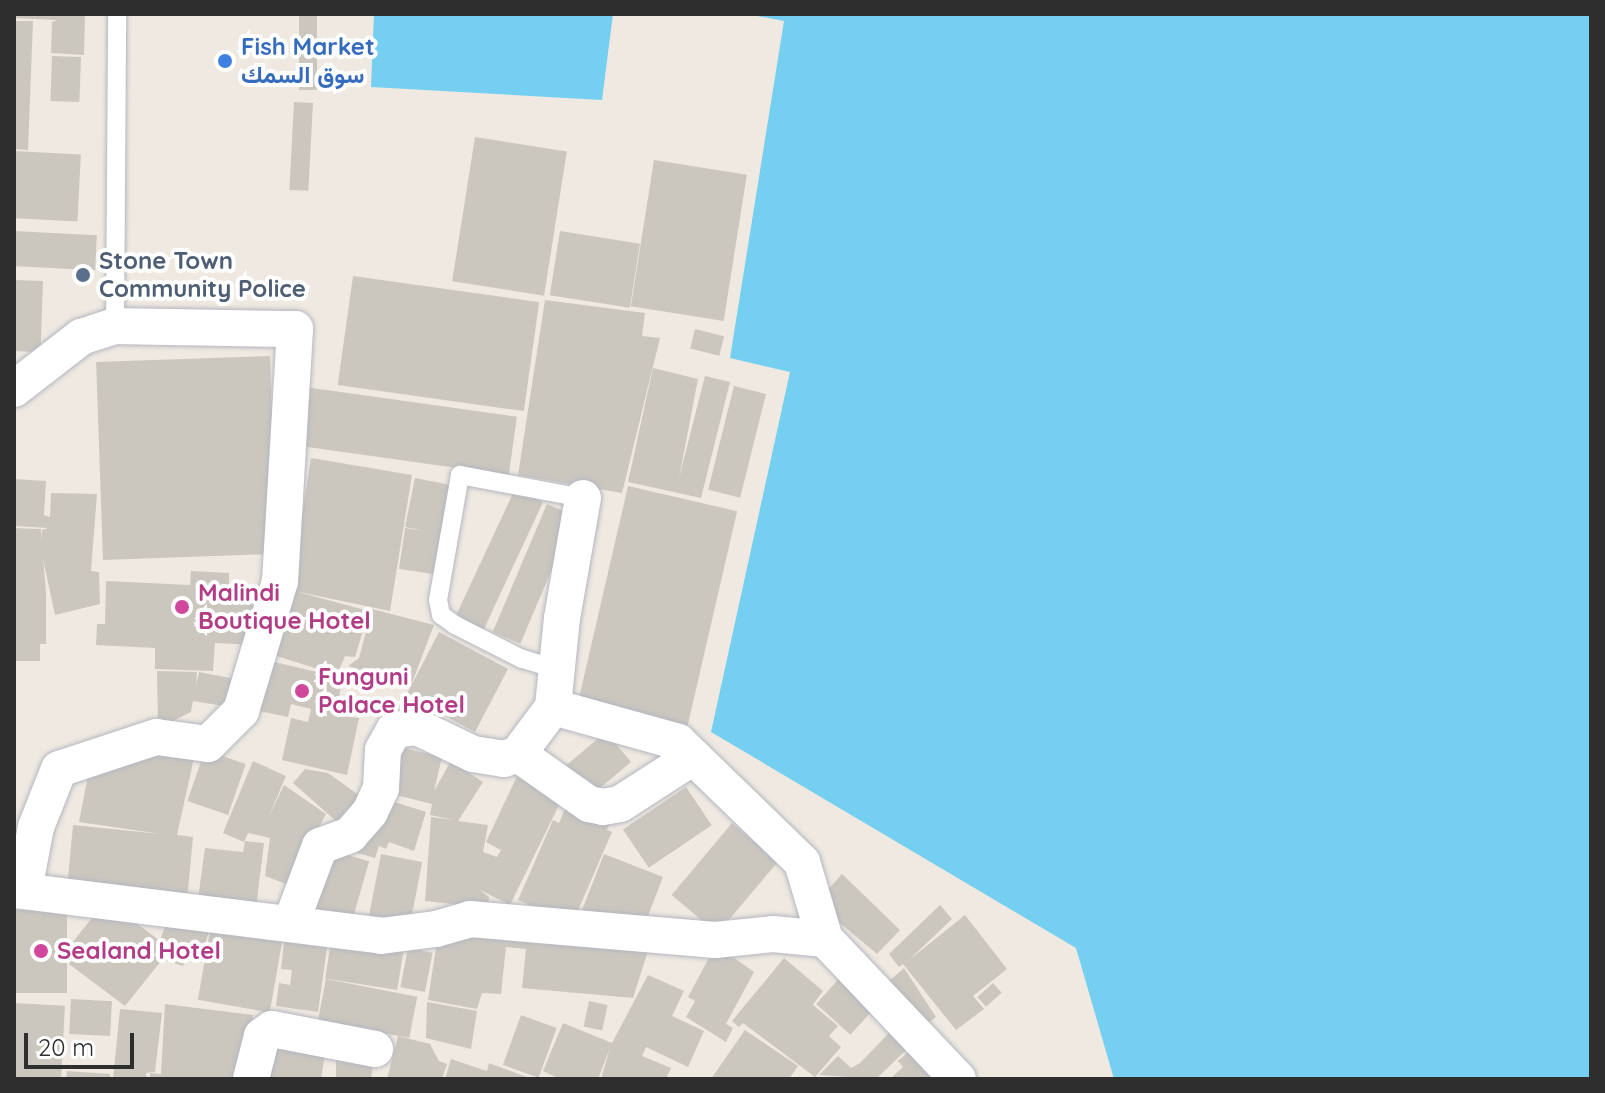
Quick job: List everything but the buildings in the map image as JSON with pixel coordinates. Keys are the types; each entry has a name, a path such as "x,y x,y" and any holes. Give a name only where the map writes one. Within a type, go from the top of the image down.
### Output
{"street":[{"path":"14,389 30,360 81,337 115,326 295,329 280,581 241,711 208,744 156,737 59,769 36,827 19,890 381,936 436,929 470,919 524,920 715,940 773,934 825,939"},
{"path":"291,923 320,846 350,835 370,812 381,788 383,750 394,730 417,727 489,759 518,754 553,707 562,618 583,498"},
{"path":"553,707 678,742 802,862 825,939 958,1079"},
{"path":"518,754 589,804 603,807 620,804 693,757"},
{"path":"251,1079 262,1036 272,1029 375,1049"}],"lane":[{"path":"115,326 117,14"},
{"path":"559,670 522,659 455,625 441,615 438,600 460,475 583,498"}],"water":[{"path":"374,14 613,14 602,100 371,87"},
{"path":"747,14 1591,14 1591,1079 1114,1079 1076,948 711,732 790,372 730,358 784,21"}],"place":[{"name":"Fish Market سوق السمك","path":"225,61"},
{"name":"Stone Town Community Police","path":"83,275"},
{"name":"Malindi Boutique Hotel","path":"182,607"},
{"name":"Funguni Palace Hotel","path":"302,691"},
{"name":"Sealand Hotel","path":"41,951"}]}
